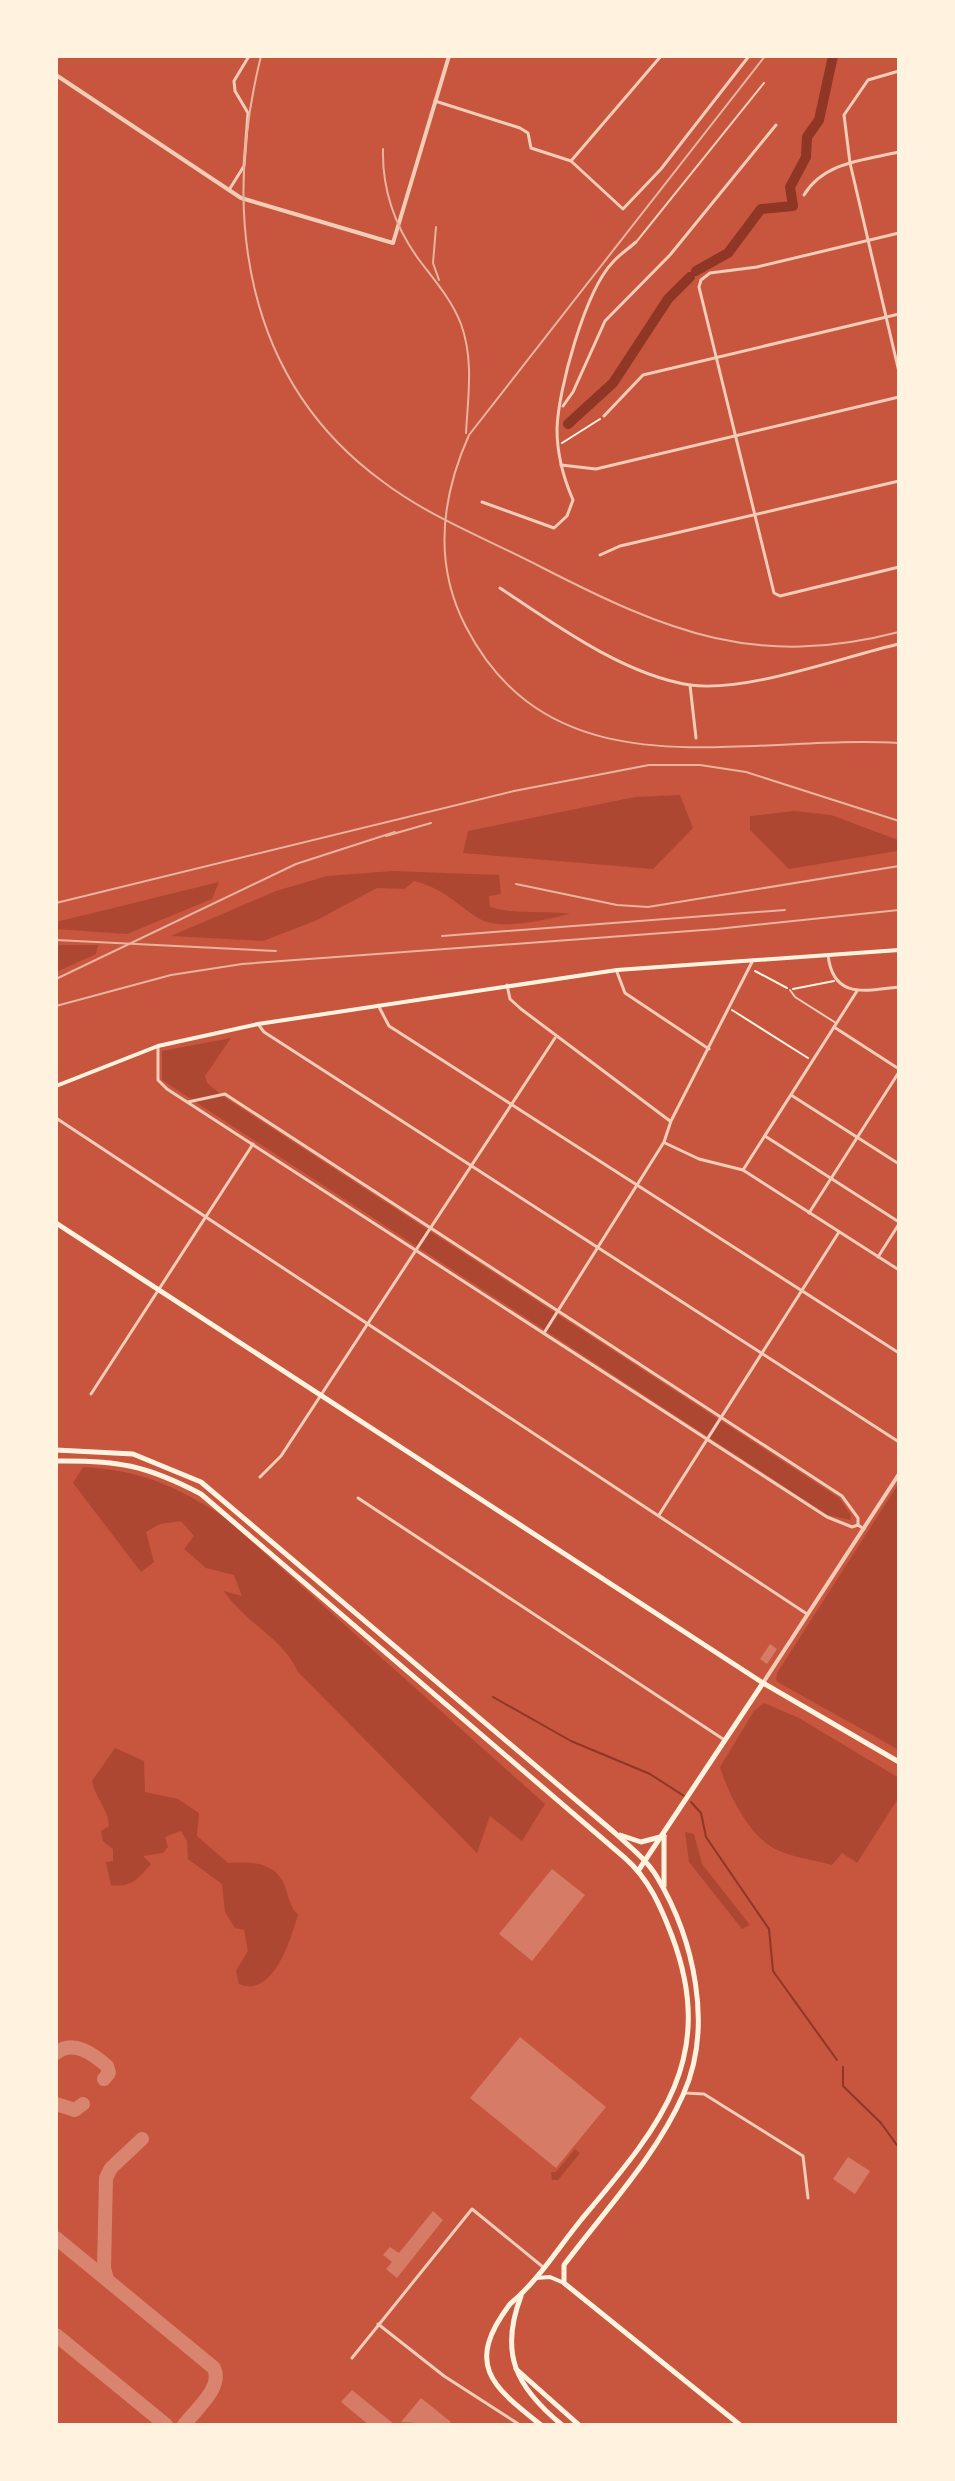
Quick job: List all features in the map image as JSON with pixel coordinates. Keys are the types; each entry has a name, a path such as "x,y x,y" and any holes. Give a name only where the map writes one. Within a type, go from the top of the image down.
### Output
{"main road":[{"path":"56,1084 158,1046 258,1024 617,970 899,950"},
{"path":"56,1223 763,1683 899,1762"},
{"path":"56,1450 133,1454 201,1482 615,1833 646,1863 665,1892 691,1962 698,2029 694,2063 684,2093 654,2147 564,2265 564,2283"},
{"path":"56,1461 128,1463 167,1476 201,1494 638,1871 662,1911 682,1964 688,2032 676,2088 647,2141 495,2324 487,2363 495,2386 541,2425"},
{"path":"638,1871 665,1835 723,1739 763,1683"},
{"path":"615,1833 641,1842 665,1835"},
{"path":"665,1835 662,1859 665,1892"},
{"path":"673,1938 683,1934"},
{"path":"535,2279 550,2277 564,2283 740,2425"},
{"path":"521,2295 511,2329 515,2369 531,2396 558,2424"},
{"path":"515,2369 579,2425"}],"street":[{"path":"229,190 244,166 248,113 235,91 234,81 249,56"},
{"path":"56,75 248,200 393,243 449,56"},
{"path":"571,161 661,56"},
{"path":"435,101 520,128 528,133 531,148 571,161 623,209 636,199 749,56"},
{"path":"899,71 868,80 845,111 850,163 899,372"},
{"path":"482,502 554,528 567,516 573,500 561,465 558,425 563,406 573,392 605,321 670,255 776,125"},
{"path":"804,195 824,172 899,152"},
{"path":"899,233 704,277 699,287 774,593 780,596 899,567"},
{"path":"563,406 561,389 598,283 612,263 636,242"},
{"path":"604,416 643,375 899,314"},
{"path":"561,465 596,469 899,397"},
{"path":"600,555 620,546 899,481"},
{"path":"500,588 591,647 690,685 752,681 899,644"},
{"path":"690,685 696,738"},
{"path":"828,955 830,973 835,981 857,991 899,987"},
{"path":"544,1333 664,1142 671,1121 752,968 752,960"},
{"path":"617,970 625,993 709,1049"},
{"path":"507,985 510,999 555,1038 671,1121"},
{"path":"743,1170 857,991"},
{"path":"378,1005 389,1026 899,1353"},
{"path":"258,1024 264,1032 899,1442"},
{"path":"809,1213 899,1070 835,1025"},
{"path":"260,1477 281,1456 322,1396 555,1038"},
{"path":"158,1046 158,1080 188,1102 827,1517 852,1527 858,1525"},
{"path":"188,1102 225,1094 842,1496 858,1518 858,1525"},
{"path":"791,1095 899,1164"},
{"path":"56,1118 808,1614"},
{"path":"765,1136 899,1223 878,1257"},
{"path":"664,1142 699,1159 743,1170 899,1270"},
{"path":"91,1394 253,1144"},
{"path":"659,1515 708,1439 719,1416 839,1232"},
{"path":"763,1683 899,1474"},
{"path":"358,1498 723,1739"},
{"path":"858,1525 864,1529"},
{"path":"684,2093 704,2094 803,2156 808,2198"},
{"path":"352,2358 472,2209 543,2267"},
{"path":"378,2324 444,2376 520,2425"}],"lane":[{"path":"636,242 764,83"},
{"path":"790,990 795,997 835,1025"}],"path":[{"path":"558,444 604,416"},
{"path":"752,968 766,980 790,990 835,981"},
{"path":"731,1009 812,1060"}],"shaded area":[{"path":"680,795 693,828 653,869 463,853 468,831 635,797"},
{"path":"794,811 831,815 898,840 897,851 789,869 750,830 750,816"},
{"path":"393,871 499,875 501,894 489,896 490,907 570,914 524,923 487,922 441,892 414,881 404,889 377,888 315,921 263,941 171,936 276,891 327,876"},
{"path":"219,882 212,899 127,934 56,929 56,922"},
{"path":"56,945 98,945 96,954 56,972"},
{"path":"231,1038 205,1076 207,1083 224,1097 839,1498 851,1515 850,1520 828,1515 162,1080 162,1051"},
{"path":"83,1467 123,1472 174,1488 224,1517 545,1804 522,1841 490,1816 477,1853 298,1672 274,1640 232,1602 224,1591 242,1596 234,1575 206,1568 184,1549 194,1536 181,1521 160,1524 146,1532 154,1562 141,1572 73,1483"},
{"path":"899,1483 899,1750 776,1681 777,1673"},
{"path":"764,1703 799,1718 899,1778 899,1797 857,1863 842,1853 832,1865 781,1852 751,1828 738,1808 720,1767 754,1711"},
{"path":"115,1748 144,1761 145,1792 178,1799 199,1813 197,1836 228,1863 261,1865 281,1878 298,1915 285,1952 261,1983 251,1986 239,1984 236,1971 248,1951 244,1930 235,1928 225,1912 222,1884 188,1859 187,1841 181,1831 165,1837 168,1847 163,1853 143,1856 151,1864 138,1878 129,1884 111,1885 106,1862 113,1861 113,1849 103,1841 101,1831 109,1826 108,1820 92,1781"},
{"path":"685,1832 694,1834 702,1864 750,1925 742,1929 689,1862"},
{"path":"575,2149 580,2153 558,2180 552,2180 551,2172 556,2172"}],"building":[{"path":"770,1644 777,1649 767,1664 760,1659"},
{"path":"552,1869 585,1895 532,1961 499,1934"},
{"path":"520,2037 606,2107 556,2168 470,2098"},
{"path":"848,2157 870,2171 855,2194 833,2179"},
{"path":"433,2211 443,2220 397,2278 386,2269 392,2262 383,2255 390,2247 399,2253"},
{"path":"352,2390 395,2425 369,2425 341,2402"},
{"path":"421,2398 451,2422 448,2425 401,2422"}],"waterway":[{"path":"696,271 728,253 761,209 793,206 790,187 806,157 807,137 819,120 833,56"},
{"path":"568,424 613,383 668,299 690,277"},
{"path":"493,1697 571,1741 650,1774 684,1796"},
{"path":"691,1802 701,1813 706,1837 769,1929 773,1971 837,2060"},
{"path":"843,2067 843,2086 881,2123 899,2148"}],"taxiway":[{"path":"56,2053 69,2047 89,2053 107,2066 109,2073 104,2079"},
{"path":"56,2104 75,2110 83,2104"},
{"path":"107,2279 104,2268 106,2178 111,2168 142,2139"},
{"path":"56,2238 214,2368 216,2376 212,2391 184,2425"},
{"path":"56,2335 166,2425"}],"tram line":[{"path":"261,56 249,115 244,175 245,233 255,290 272,343 299,394 335,440 382,481 439,517 587,590 672,626 714,638 756,645 801,647 899,632"}],"railway":[{"path":"765,56 469,435 459,459 447,507 445,555 449,579 466,627 504,681 550,716 602,737 658,746 899,743"},
{"path":"383,149 387,192 396,219 409,245 441,289 461,324 468,351 466,433"},
{"path":"436,227 433,263 439,280"},
{"path":"56,903 514,791 649,765 700,765 746,772 899,821"},
{"path":"386,836 431,823"},
{"path":"56,979 296,864 395,832"},
{"path":"516,884 617,905 648,907 899,866"},
{"path":"442,936 785,910"},
{"path":"56,1006 171,975 242,964 717,929 899,910"},
{"path":"56,940 276,951"}]}
